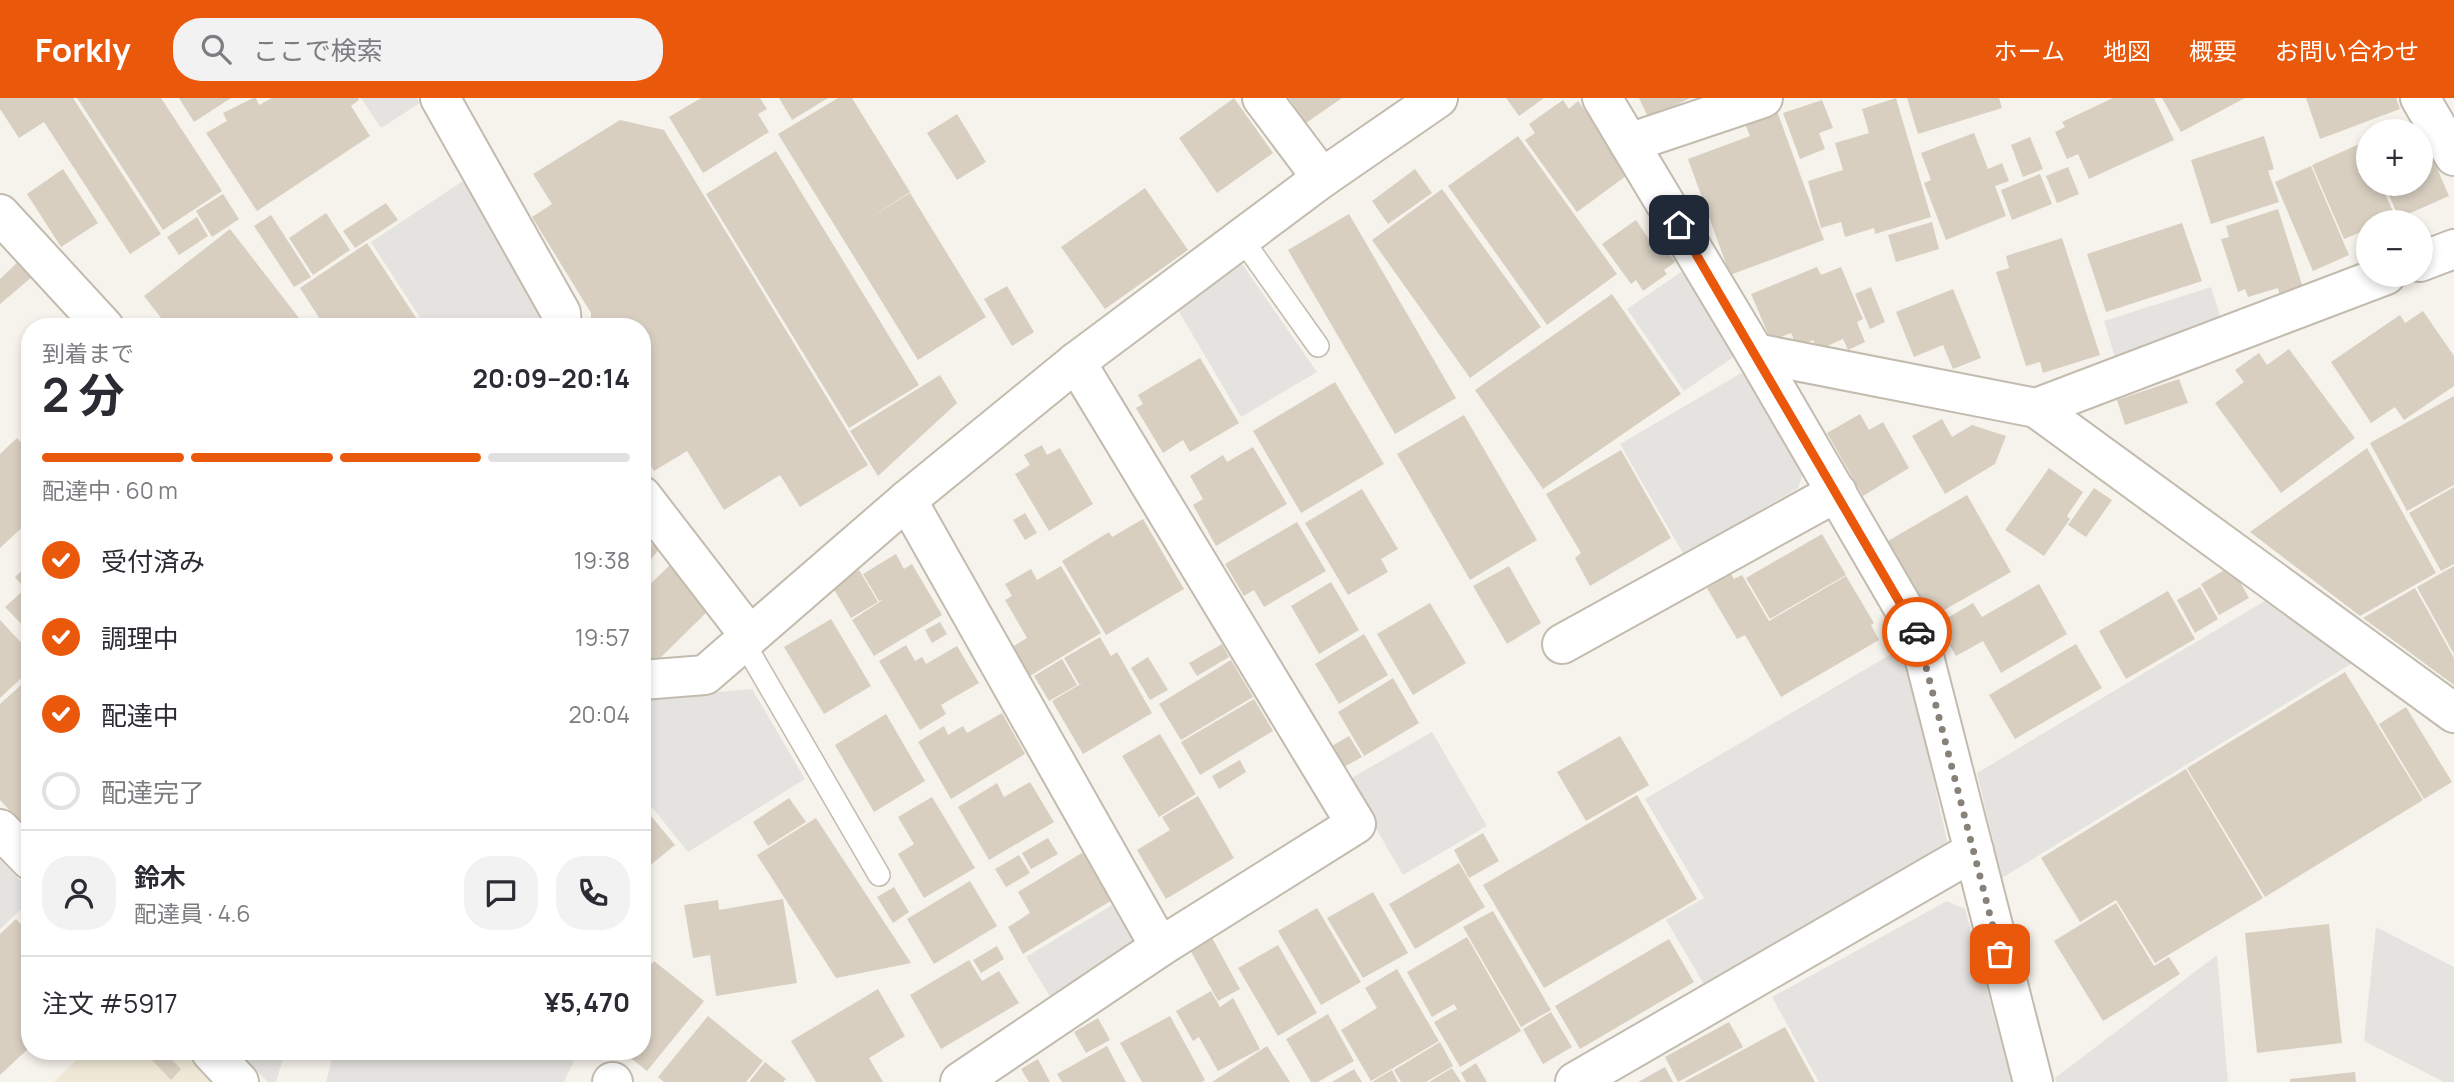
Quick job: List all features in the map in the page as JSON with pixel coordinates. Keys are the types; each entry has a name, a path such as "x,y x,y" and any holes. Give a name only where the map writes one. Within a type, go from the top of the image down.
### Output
{"street":[{"path":"440,98 561,313 561,318"},
{"path":"1262,98 1322,178"},
{"path":"651,679 705,675 907,500 1076,362 1322,178 1438,98"},
{"path":"1602,98 1918,633 2033,1082"},
{"path":"1629,143 1763,98"},
{"path":"2420,98 2454,156"},
{"path":"0,214 96,318"},
{"path":"2433,257 2454,249"},
{"path":"2036,408 2356,286"},
{"path":"1755,353 2036,408 2454,713"},
{"path":"960,1082 1160,947 1356,824 1076,362"},
{"path":"1562,644 1837,492"},
{"path":"907,500 1160,947"},
{"path":"651,508 746,638"},
{"path":"0,829 21,851"},
{"path":"1575,1082 1973,851"},
{"path":"219,1060 239,1082"}],"lane":[{"path":"1242,239 1318,346"},
{"path":"746,638 879,875"}],"shaded area":[{"path":"361,98 417,98 420,103 381,128"},
{"path":"466,179 543,318 420,318 371,242"},
{"path":"1238,258 1317,372 1241,417 1175,305"},
{"path":"1684,270 1735,356 1684,391 1627,309"},
{"path":"2211,287 2224,328 2117,364 2104,321"},
{"path":"1743,372 1803,474 1798,488 1684,555 1620,444"},
{"path":"2273,596 2354,662 2002,878 1977,773"},
{"path":"1898,650 1909,668 1949,850 1708,991 1666,920 1704,898 1645,799"},
{"path":"752,689 805,779 688,852 651,806 651,698"},
{"path":"1432,732 1487,826 1403,875 1348,780"},
{"path":"0,860 21,882 21,909 0,929"},
{"path":"1947,901 1965,909 2012,1082 1819,1082 1772,997"},
{"path":"1117,902 1134,932 1129,955 1052,1000 1026,957"},
{"path":"2376,927 2454,967 2454,1082 2444,1082 2364,1041"},
{"path":"2217,955 2228,1082 2056,1082 2055,1078"},
{"path":"76,1060 191,1060 212,1082 54,1082"},
{"path":"245,1060 283,1060 276,1082 268,1082"},
{"path":"332,1060 574,1060 564,1082 326,1082"}],"building":[{"path":"0,98 73,98 161,234 130,254 44,122 19,138 0,109"},
{"path":"77,98 161,98 222,191 163,230"},
{"path":"179,98 231,98 194,122"},
{"path":"256,98 259,105 272,98 358,98 351,106 370,136 257,211 206,133 227,121 223,113"},
{"path":"701,98 760,98 767,109 758,114 769,132 703,173 669,117"},
{"path":"779,98 828,98 792,120"},
{"path":"838,98 852,98 910,192 871,217 910,193 986,317 918,360 778,134"},
{"path":"1234,98 1273,153 1217,193 1179,138"},
{"path":"1289,98 1342,98 1306,123"},
{"path":"1506,98 1544,98 1519,116"},
{"path":"1639,98 1690,98 1649,119"},
{"path":"1896,98 1931,217 1875,234 1874,228 1845,237 1841,222 1821,228 1808,181 1843,170 1835,143 1869,133 1862,109"},
{"path":"1907,98 1999,98 2002,108 1918,134"},
{"path":"2113,98 2154,98 2174,140 2089,179 2078,154 2067,159 2055,132 2065,127 2062,122"},
{"path":"2162,98 2245,98 2181,132"},
{"path":"2306,98 2396,98 2400,109 2373,119 2356,119 2356,126 2320,139"},
{"path":"1563,100 1569,109 1578,101 1630,173 1577,212 1525,140 1535,133 1529,124"},
{"path":"1822,100 1833,128 1819,133 1825,149 1800,159 1783,113"},
{"path":"1777,111 1824,240 1730,275 1688,159 1750,136 1745,124"},
{"path":"957,114 986,162 957,180 927,133"},
{"path":"620,120 664,130 868,465 800,507 780,475 724,510 687,451 654,471 651,466 651,318 591,318 591,313 532,217 552,204 533,174"},
{"path":"1974,133 1988,169 2002,163 2009,181 1995,186 2006,216 1946,240 1924,183 1931,180 1921,153"},
{"path":"1518,136 1617,274 1547,325 1448,186"},
{"path":"2264,136 2274,169 2268,171 2279,202 2211,224 2191,160"},
{"path":"2030,137 2043,169 2023,177 2011,145"},
{"path":"2356,146 2356,196 2386,196 2392,210 2356,210 2356,234 2344,239 2312,165"},
{"path":"776,151 919,385 849,428 706,194"},
{"path":"2433,159 2449,196 2417,210 2395,210 2389,196 2433,196"},
{"path":"2311,166 2349,255 2313,271 2275,182"},
{"path":"2068,167 2079,194 2057,203 2046,176"},
{"path":"63,169 98,223 61,247 27,194"},
{"path":"1415,169 1432,193 1388,224 1372,201"},
{"path":"2040,174 2052,204 2012,220 2001,190"},
{"path":"1145,188 1188,250 1105,309 1061,247"},
{"path":"1442,189 1541,327 1470,378 1372,240"},
{"path":"223,194 239,219 212,237 196,211"},
{"path":"386,203 398,220 355,248 343,231"},
{"path":"2278,209 2304,291 2281,300 2278,288 2248,297 2245,289 2238,292 2221,239 2229,237 2226,226"},
{"path":"326,213 350,250 313,275 289,238"},
{"path":"1349,214 1456,398 1395,434 1288,250"},
{"path":"271,215 311,277 294,287 254,226"},
{"path":"197,217 208,236 179,255 167,237"},
{"path":"1636,220 1650,241 1656,236 1675,262 1664,270 1667,274 1643,291 1636,280 1631,284 1602,244"},
{"path":"1932,222 1939,249 1896,262 1888,235"},
{"path":"2182,223 2202,281 2106,312 2087,254"},
{"path":"230,229 299,318 161,318 144,296"},
{"path":"2062,238 2100,355 2043,373 2040,362 2026,366 1996,272 2009,268 2006,256"},
{"path":"367,243 416,318 319,318 300,288"},
{"path":"19,261 33,276 0,304 0,279"},
{"path":"1817,267 1821,275 1841,267 1863,319 1857,322 1865,342 1848,350 1843,339 1818,350 1813,340 1797,347 1791,333 1771,341 1751,294"},
{"path":"1007,286 1034,332 1012,346 984,299"},
{"path":"1871,287 1885,322 1870,329 1855,294"},
{"path":"1953,289 1981,358 1953,369 1943,345 1914,357 1896,312"},
{"path":"1612,294 1681,394 1543,489 1475,390"},
{"path":"2423,311 2454,356 2454,386 2404,420 2395,407 2371,423 2331,362 2400,315 2405,323"},
{"path":"2289,349 2355,438 2281,493 2215,403 2244,382 2235,370 2259,353 2267,365"},
{"path":"1200,358 1239,423 1190,452 1183,440 1163,453 1136,408 1143,404 1138,395"},
{"path":"940,375 957,403 878,476 850,431"},
{"path":"2179,379 2188,403 2125,425 2117,400"},
{"path":"1335,382 1384,464 1301,513 1253,431"},
{"path":"2454,396 2454,485 2407,511 2370,443"},
{"path":"1860,414 1869,430 1883,422 1909,468 1863,496 1827,433"},
{"path":"1464,415 1537,540 1470,580 1397,454"},
{"path":"1942,419 1952,437 1972,425 2006,436 1995,464 1945,494 1912,436"},
{"path":"17,438 21,442 21,528 0,548 0,454"},
{"path":"1042,445 1047,455 1060,448 1093,504 1049,531 1015,474 1030,465 1024,455"},
{"path":"1253,447 1287,504 1216,546 1193,505 1203,499 1190,476 1223,455 1227,462"},
{"path":"2367,448 2436,573 2360,616 2250,532"},
{"path":"1621,450 1671,538 1590,586 1575,558 1581,553 1546,494"},
{"path":"2049,468 2083,492 2067,516 2070,519 2044,556 2005,530"},
{"path":"2454,487 2454,564 2441,571 2409,513"},
{"path":"2094,488 2112,500 2086,537 2068,525"},
{"path":"1362,489 1398,549 1381,559 1388,572 1348,595 1305,523"},
{"path":"1967,495 2011,572 1932,617 1888,541"},
{"path":"1025,513 1037,533 1025,540 1013,520"},
{"path":"1143,519 1184,589 1106,635 1062,561 1109,532 1112,537"},
{"path":"1297,522 1326,571 1264,607 1254,590 1244,596 1225,564"},
{"path":"1822,534 1846,575 1770,619 1746,578"},
{"path":"651,543 659,549 651,559"},
{"path":"896,554 904,569 912,564 942,615 874,656 852,620 884,599 879,601 863,574"},
{"path":"671,564 713,606 655,663 651,663 651,583"},
{"path":"1061,566 1101,633 1030,676 1012,647 1027,638 1005,600 1012,596 1005,584 1031,569 1037,580"},
{"path":"1509,566 1541,623 1507,644 1473,586"},
{"path":"2231,566 2249,598 2219,615 2201,584"},
{"path":"2454,566 2454,654 2417,587"},
{"path":"859,570 878,602 851,618 832,586"},
{"path":"21,571 21,584 15,577"},
{"path":"1731,574 1734,579 1742,575 1769,621 1846,576 1874,623 1871,625 1879,640 1781,697 1745,635 1737,639 1707,588"},
{"path":"1331,582 1359,630 1319,654 1291,606"},
{"path":"2039,584 2067,634 2001,673 1983,641 1956,656 1937,624 1973,603 1982,617"},
{"path":"2200,587 2218,619 2195,633 2177,600"},
{"path":"2415,588 2454,658 2454,685 2363,618"},
{"path":"2168,591 2195,639 2126,679 2099,631"},
{"path":"21,593 21,624 5,607"},
{"path":"1430,603 1466,663 1413,695 1377,634"},
{"path":"831,619 871,686 824,714 784,647"},
{"path":"0,620 21,642 21,678 0,698"},
{"path":"940,622 947,634 932,643 925,630"},
{"path":"1364,634 1388,675 1339,704 1315,664"},
{"path":"1100,637 1111,656 1117,652 1152,713 1083,754 1052,701 1082,683 1079,684 1064,658"},
{"path":"1222,644 1229,657 1197,676 1189,663"},
{"path":"2076,644 2102,688 2015,739 1989,695"},
{"path":"906,645 915,661 922,657 926,664 957,646 979,683 941,705 946,714 920,730 879,661"},
{"path":"1148,657 1168,690 1150,700 1131,668"},
{"path":"1062,659 1077,685 1049,701 1034,676"},
{"path":"1231,660 1253,697 1181,740 1159,704"},
{"path":"2345,672 2423,800 2265,897 2187,768"},
{"path":"1393,678 1419,723 1364,756 1338,712"},
{"path":"21,685 21,822 0,800 0,704"},
{"path":"1254,699 1273,731 1200,775 1181,742"},
{"path":"2406,707 2452,782 2424,799 2379,724"},
{"path":"1002,713 1025,754 951,799 918,742 944,726 948,735 963,726 967,733"},
{"path":"886,714 925,781 874,812 835,745"},
{"path":"1160,734 1196,794 1159,817 1122,756"},
{"path":"1349,736 1362,757 1344,767 1332,746"},
{"path":"1620,736 1649,785 1586,821 1557,772"},
{"path":"1240,760 1246,772 1219,789 1212,776"},
{"path":"2186,769 2263,898 2155,963 2116,900 2080,922 2041,858"},
{"path":"1030,782 1054,822 989,860 958,807 997,783 1004,797"},
{"path":"1637,795 1697,899 1544,988 1483,885"},
{"path":"1198,796 1234,858 1166,899 1137,850 1170,830 1162,817"},
{"path":"932,797 975,868 924,898 898,854 914,844 898,817"},
{"path":"789,798 806,822 768,846 753,822"},
{"path":"651,816 675,845 651,865"},
{"path":"816,818 911,963 836,978 757,855"},
{"path":"1483,833 1499,861 1469,878 1454,850"},
{"path":"1048,838 1058,854 1031,869 1022,853"},
{"path":"1085,851 1114,899 1023,954 1008,927 1030,913 1018,892"},
{"path":"1019,855 1030,873 1006,887 995,869"},
{"path":"1459,863 1485,907 1415,949 1389,904"},
{"path":"970,881 997,926 934,964 907,919"},
{"path":"894,887 909,912 893,923 877,897"},
{"path":"1373,892 1408,953 1363,978 1327,918"},
{"path":"783,899 797,983 716,996 710,955 693,958 684,905 718,900 719,910"},
{"path":"2116,903 2154,966 2169,957 2180,974 2103,1021 2054,941"},
{"path":"1317,908 1361,982 1321,1005 1278,931"},
{"path":"1493,911 1551,1010 1521,1027 1463,927"},
{"path":"16,919 21,924 21,1055 0,1075 0,934"},
{"path":"2329,924 2342,1043 2257,1053 2245,933"},
{"path":"1211,936 1240,989 1218,1001 1189,948"},
{"path":"1467,937 1521,1031 1460,1067 1434,1022 1457,1009 1454,1004 1432,1017 1407,972"},
{"path":"1669,939 1694,982 1580,1049 1555,1006"},
{"path":"1278,945 1317,1013 1278,1036 1238,968"},
{"path":"997,946 1004,959 981,973 973,960"},
{"path":"969,960 982,981 999,971 1019,1003 941,1049 910,995"},
{"path":"654,961 704,1001 647,1071 633,1060 651,1060 651,965"},
{"path":"1397,969 1439,1041 1371,1081 1341,1030 1377,1008 1365,988"},
{"path":"878,989 905,1036 869,1058 883,1082 816,1082 791,1041"},
{"path":"1211,991 1220,1007 1233,998 1260,1049 1218,1071 1199,1037 1193,1041 1176,1011"},
{"path":"1551,1012 1572,1047 1543,1064 1523,1029"},
{"path":"1328,1014 1354,1061 1318,1082 1311,1082 1286,1039"},
{"path":"708,1016 763,1061 746,1082 664,1082 658,1077"},
{"path":"1170,1016 1205,1080 1202,1082 1142,1082 1120,1043"},
{"path":"1098,1018 1110,1040 1086,1053 1074,1032"},
{"path":"1729,1022 1743,1047 1678,1082 1665,1057"},
{"path":"1785,1027 1815,1082 1684,1082"},
{"path":"1440,1042 1453,1066 1426,1082 1401,1082 1394,1070"},
{"path":"1107,1046 1126,1082 1062,1082 1057,1074"},
{"path":"1267,1046 1290,1082 1212,1082"},
{"path":"1038,1059 1050,1082 1029,1082 1021,1069"},
{"path":"152,1060 172,1060 181,1069 171,1080"},
{"path":"765,1062 786,1079 783,1082 749,1082"},
{"path":"1476,1063 1487,1082 1466,1082 1461,1073"},
{"path":"1665,1067 1673,1082 1638,1082"},
{"path":"1452,1068 1461,1082 1429,1082"},
{"path":"1354,1069 1362,1082 1332,1082"},
{"path":"1392,1070 1398,1082 1372,1082"},
{"path":"2355,1072 2356,1082 2290,1082 2290,1079"}],"way so far":[{"path":"1917,632 2000,954"}],"route":[{"path":"1679,225 1917,632"}]}
